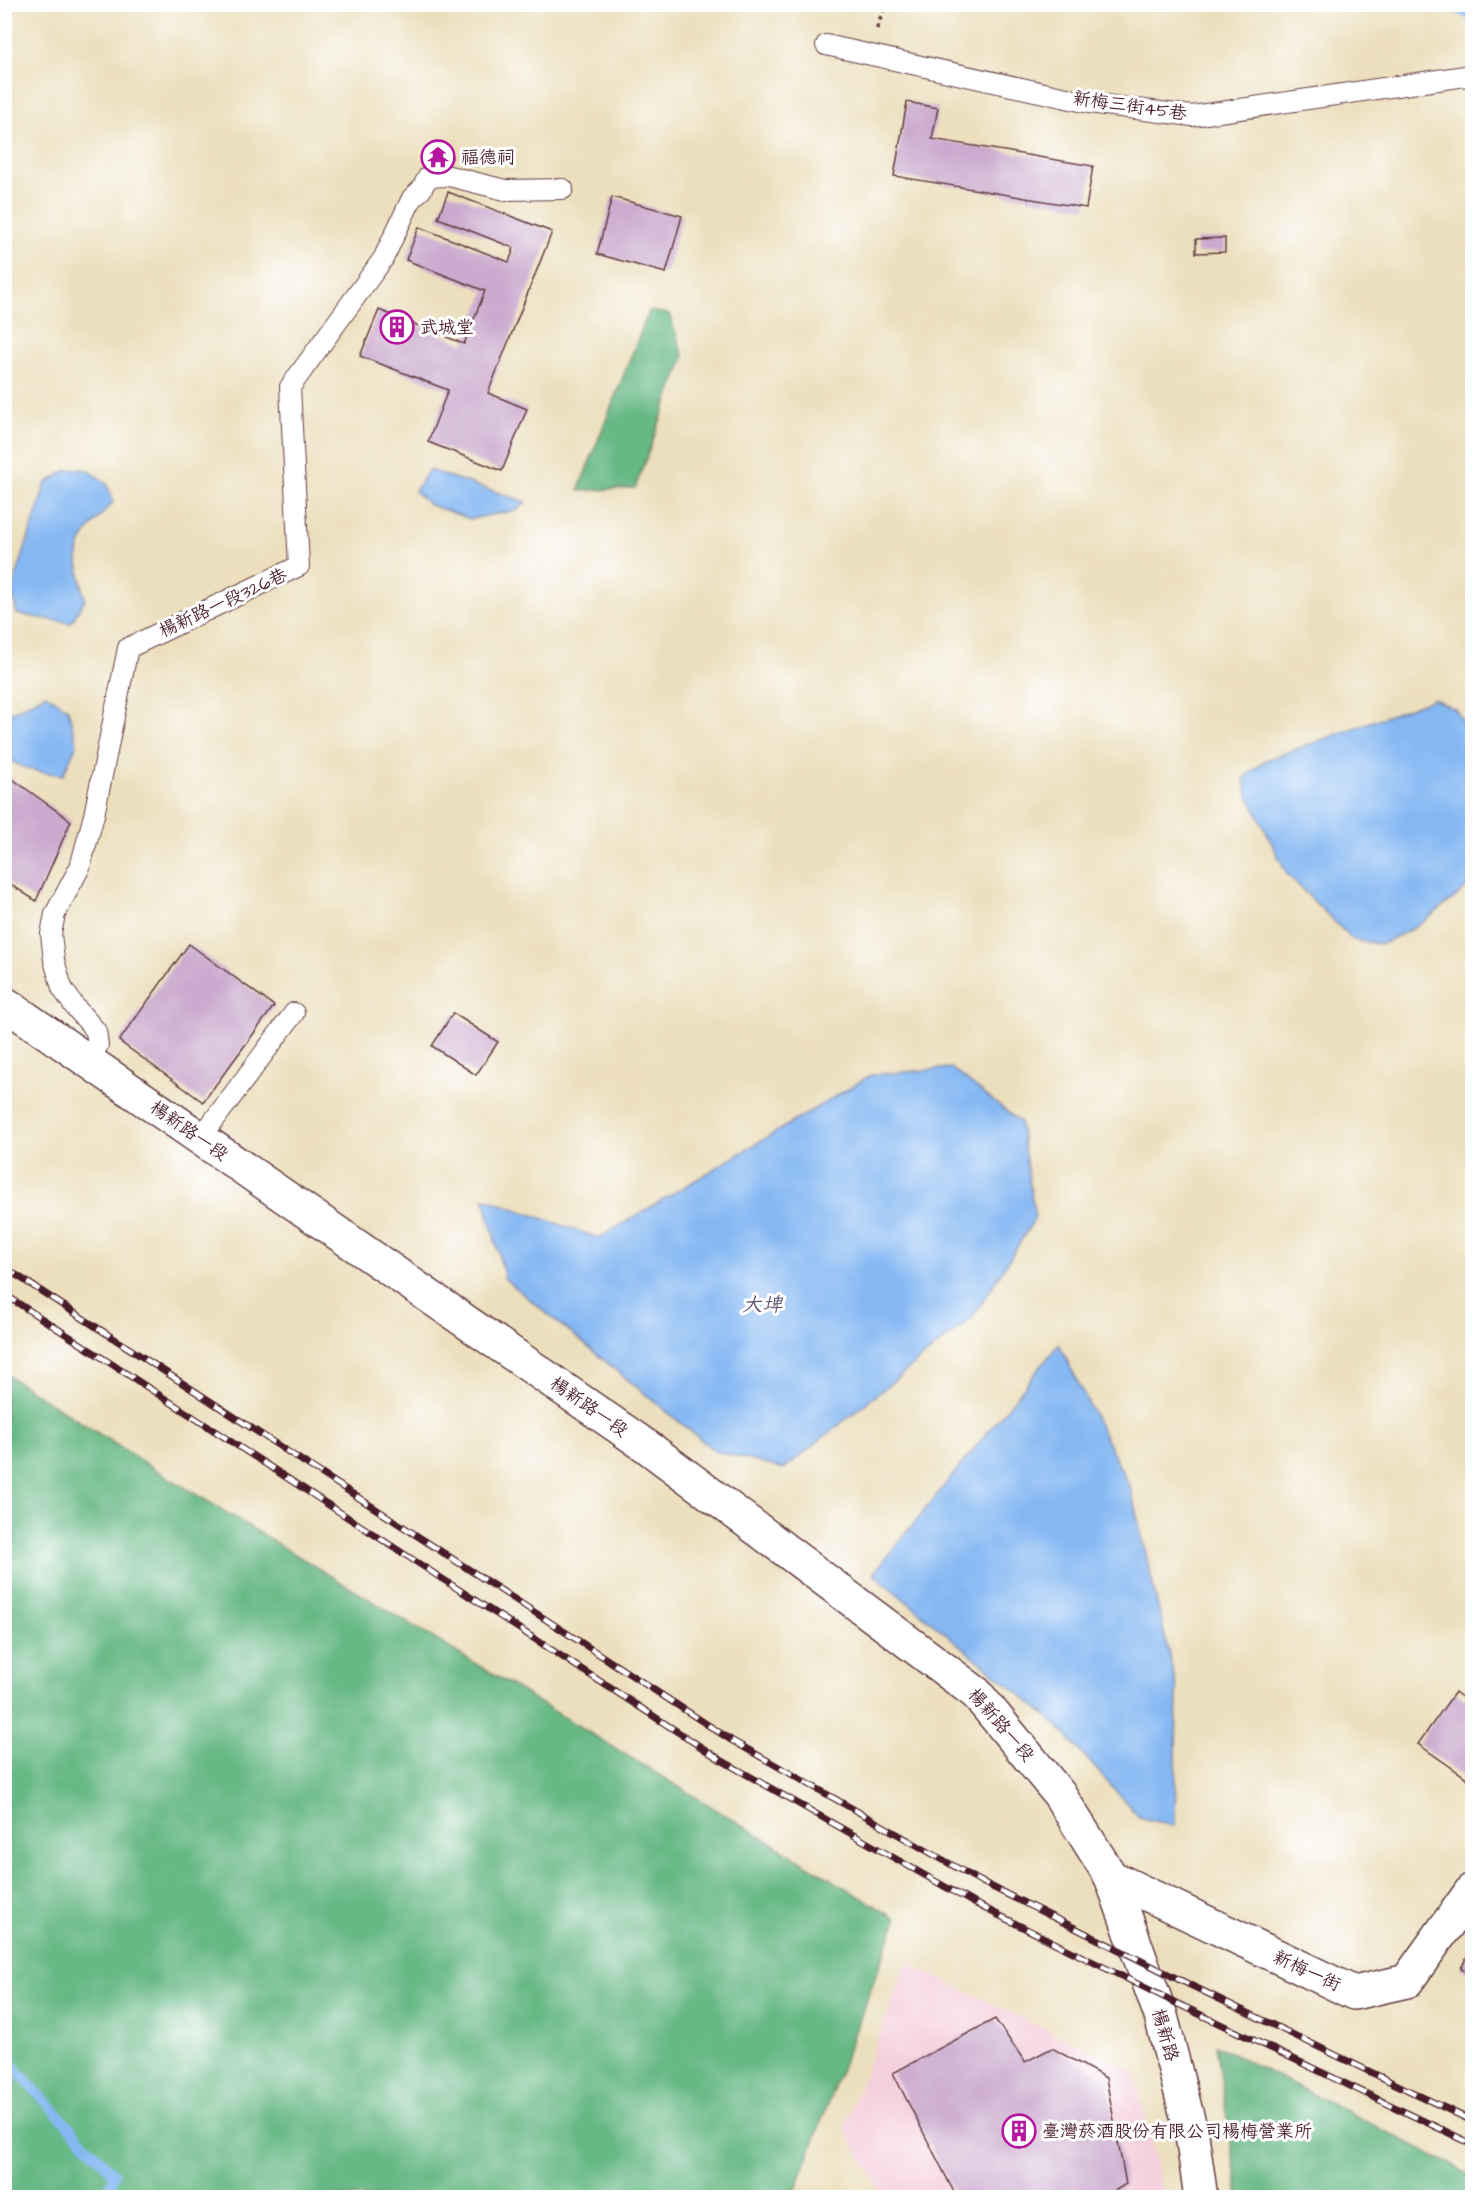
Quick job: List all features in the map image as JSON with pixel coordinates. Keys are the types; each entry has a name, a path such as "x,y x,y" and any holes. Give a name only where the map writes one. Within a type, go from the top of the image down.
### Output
{"main road":[{"name":"楊新路一段","path":"4,1003 649,1448 976,1693 1059,1794 1111,1877"},
{"name":"新梅一街","path":"1111,1877 1354,1993 1407,1981 1473,1890"},
{"name":"楊新路","path":"1111,1877 1161,2016 1192,2135 1201,2198"}],"lane":[{"name":"新梅三街45巷","path":"826,45 1089,103 1192,116 1473,75"},
{"name":"楊新路一段326巷","path":"88,1060 98,1045 96,1031 62,988 54,960 51,934 55,914 80,867 94,815 128,648 299,566 290,387 383,259 412,198 421,190 428,177 448,176 506,190 563,189"},
{"path":"201,1139 294,1013"}],"shaded area":[{"path":"906,1963 1134,2071 1164,2197 885,2197 844,2129"}],"green space":[{"path":"649,311 669,314 684,357 635,488 578,491"},
{"path":"5,1374 151,1467 897,1919 793,2197 5,2197"},
{"path":"1216,2045 1472,2175 1472,2197 1239,2197"}],"water":[{"path":"87,469 107,484 113,502 89,529 79,548 78,566 85,599 71,623 17,614 12,590 46,483 67,470"},
{"path":"429,470 526,502 517,510 470,519 428,504 415,491"},
{"path":"46,694 68,709 77,744 63,775 20,766 12,762 4,750 5,716"},
{"path":"1434,699 1455,709 1472,735 1472,884 1419,925 1382,944 1353,940 1287,874 1248,795 1244,778 1266,760"},
{"name":"大埤","path":"951,1068 1020,1122 1035,1218 973,1317 784,1469 715,1451 505,1279 484,1198 599,1238 871,1075"},
{"path":"1059,1344 1131,1490 1177,1689 1175,1826 1139,1817 1056,1724 873,1574"}],"building":[{"path":"907,102 938,108 932,139 1093,166 1086,208 894,176"},
{"name":"福德祠","path":"429,146 452,157 448,167 424,156"},
{"name":"武城堂","path":"448,192 552,232 488,393 527,409 502,471 428,442 448,390 360,356 379,310 464,344 485,291 406,260 419,227 509,262 514,248 438,218"},
{"path":"612,197 682,216 666,273 597,254"},
{"path":"1225,238 1225,252 1196,253 1196,239"},
{"path":"4,773 71,821 36,901 4,880"},
{"path":"189,944 274,1006 203,1102 119,1041"},
{"path":"453,1013 498,1042 476,1075 432,1046"},
{"path":"1455,1692 1472,1705 1471,1781 1418,1744"},
{"path":"1472,1947 1472,1974 1461,1968"},
{"name":"臺灣菸酒股份有限公司楊梅營業所","path":"995,2019 1025,2062 1052,2048 1106,2078 1126,2184 1103,2198 957,2198 893,2073"}],"waterway":[{"path":"1449,4 1472,16"},
{"path":"4,2057 114,2174 106,2198"}],"railway":[{"path":"4,1267 731,1740 982,1882 1472,2121"},
{"path":"4,1294 721,1760 972,1902 1176,2003 1472,2144"}],"place":[{"name":"福德祠","path":"438,157"},
{"name":"武城堂","path":"397,327"},
{"name":"臺灣菸酒股份有限公司楊梅營業所","path":"1019,2131"}]}
